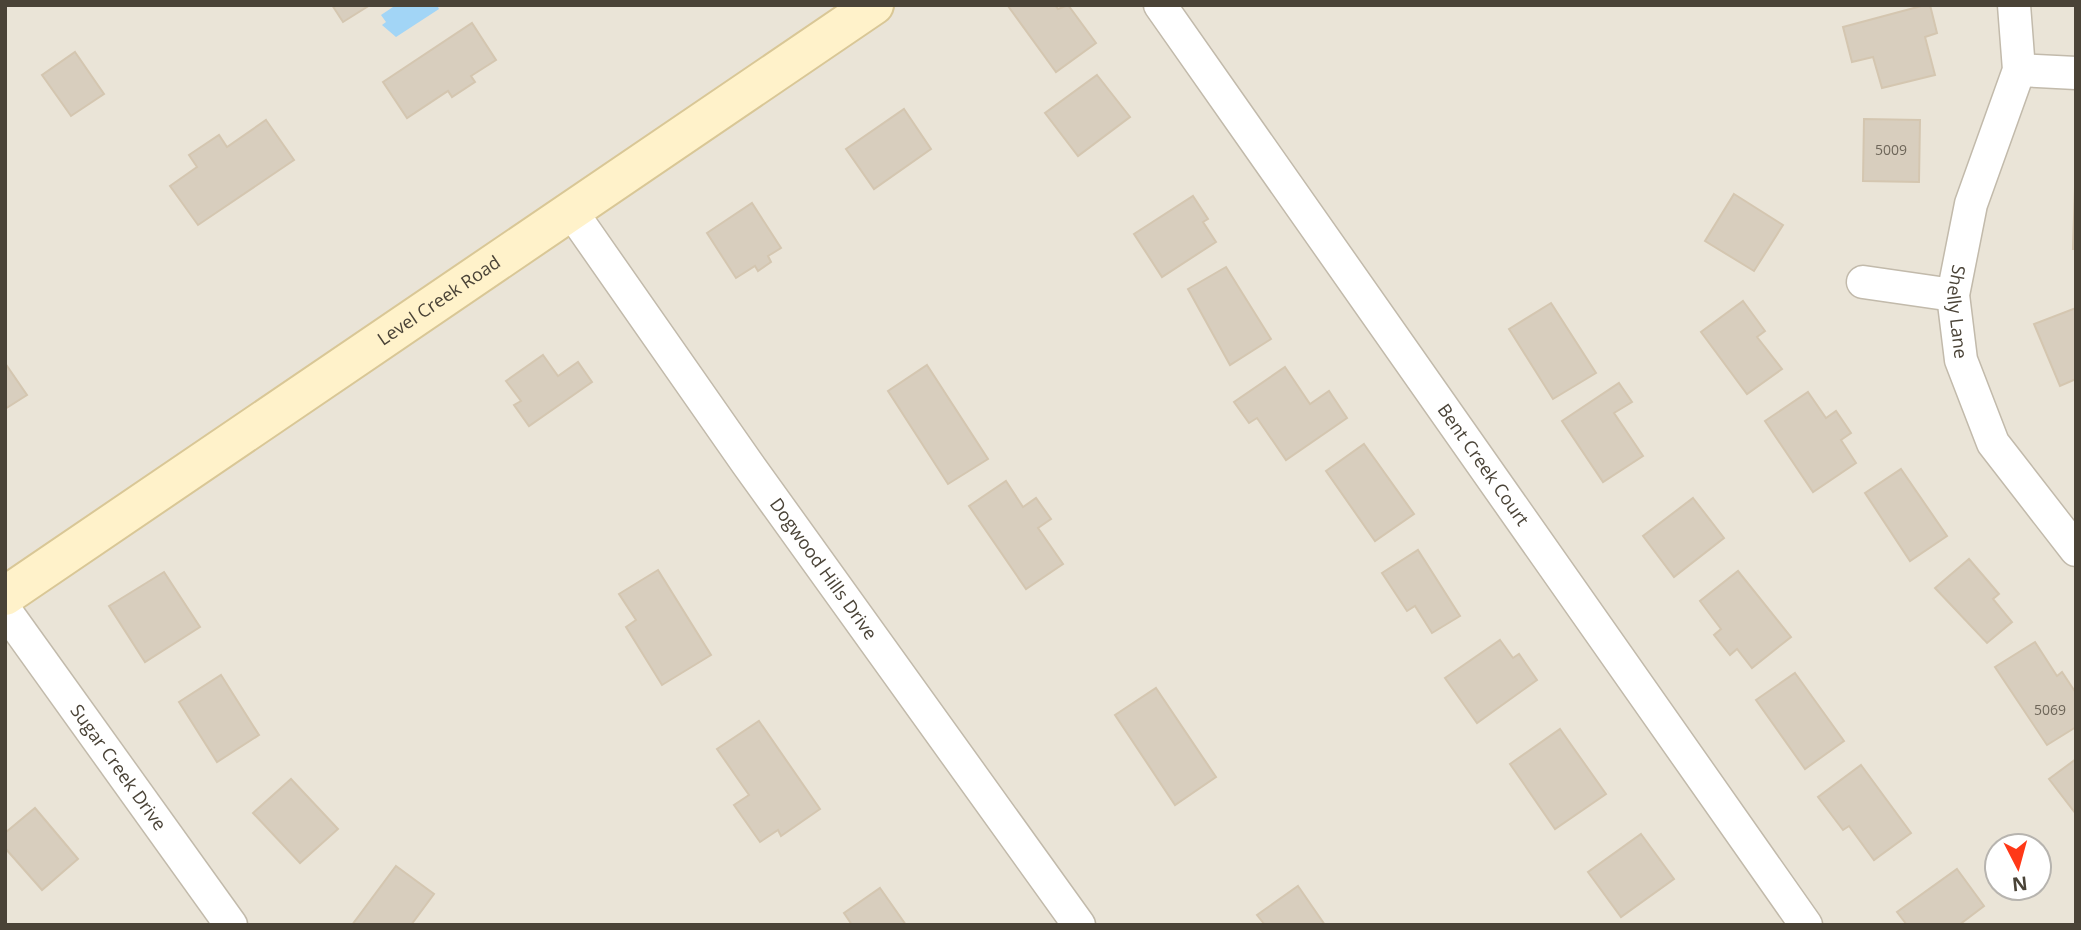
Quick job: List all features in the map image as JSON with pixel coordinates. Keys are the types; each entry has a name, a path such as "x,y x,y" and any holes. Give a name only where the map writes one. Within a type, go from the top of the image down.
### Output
{"street":[{"name":"Level Creek Road","path":"5,596 874,5"},
{"name":"Bent Creek Court","path":"1160,5 1806,925"},
{"name":"Shelly Lane","path":"2014,5 2019,70 1971,204 1953,295 1961,360 1993,443 2076,550"},
{"path":"2019,70 2076,73"},
{"name":"Dogwood Hills Drive","path":"571,211 755,475 1079,925"},
{"path":"1863,282 1953,295"},
{"name":"Sugar Creek Drive","path":"5,610 231,925"}],"shaded area":[{"path":"5,5 2076,5 2076,925 5,925"}],"water":[{"path":"396,5 437,5 439,9 396,37 382,25 386,22 381,15"}],"building":[{"path":"332,5 370,5 343,22"},
{"path":"1055,5 1058,9 1068,5 1096,43 1056,72 1008,6"},
{"path":"1930,5 1937,33 1925,37 1935,75 1882,88 1873,57 1852,62 1843,27"},
{"path":"472,23 496,60 471,76 475,82 452,97 448,91 407,118 383,82"},
{"path":"75,52 104,94 71,116 42,75"},
{"path":"1097,75 1130,117 1078,156 1045,113"},
{"path":"904,109 931,149 874,189 846,149"},
{"path":"1864,119 1920,120 1919,182 1863,181"},
{"path":"266,120 294,160 198,225 170,186 197,167 189,155 219,135 227,147"},
{"path":"2075,187 2076,249 2073,249"},
{"path":"1734,194 1783,225 1754,271 1705,241"},
{"path":"1193,196 1208,219 1203,222 1216,242 1162,277 1134,234"},
{"path":"752,203 781,248 768,256 771,262 758,271 755,266 736,278 707,233"},
{"path":"1226,267 1271,339 1230,365 1188,289"},
{"path":"1743,301 1765,331 1757,337 1782,369 1747,394 1701,332"},
{"path":"1551,303 1596,373 1553,399 1509,329"},
{"path":"2076,308 2076,379 2060,386 2034,324"},
{"path":"543,355 558,376 578,362 592,382 529,426 514,405 521,401 506,381"},
{"path":"5,363 27,395 5,409"},
{"path":"927,365 988,459 948,484 888,391"},
{"path":"1285,367 1310,404 1329,391 1347,418 1286,460 1257,418 1249,423 1234,402"},
{"path":"1619,383 1632,402 1614,413 1643,456 1603,482 1562,421"},
{"path":"1808,392 1826,418 1836,411 1851,433 1841,440 1856,463 1813,492 1765,421"},
{"path":"1364,444 1414,514 1375,541 1326,471"},
{"path":"1901,469 1947,536 1910,561 1865,493"},
{"path":"1006,481 1023,507 1036,498 1051,519 1038,528 1063,564 1026,589 969,506"},
{"path":"1693,498 1724,538 1674,577 1643,536"},
{"path":"1418,550 1460,616 1432,633 1415,606 1407,611 1382,573"},
{"path":"1969,559 1999,594 1993,599 2012,622 1987,643 1935,588"},
{"path":"658,570 711,655 662,685 626,627 636,620 619,594"},
{"path":"1738,571 1791,637 1752,668 1737,649 1730,655 1714,635 1721,629 1700,601"},
{"path":"164,572 200,627 145,662 109,606"},
{"path":"1500,640 1513,658 1519,654 1537,680 1477,723 1445,678"},
{"path":"2035,642 2057,676 2062,672 2076,693 2076,727 2047,745 1995,667"},
{"path":"1795,673 1844,741 1805,769 1756,700"},
{"path":"221,675 259,735 217,762 179,702"},
{"path":"1156,688 1216,777 1175,805 1115,715"},
{"path":"759,721 820,809 781,836 778,830 760,842 734,805 749,795 717,749"},
{"path":"1560,729 1606,794 1555,829 1510,764"},
{"path":"2076,759 2076,814 2049,779"},
{"path":"1861,765 1911,833 1874,860 1849,826 1843,830 1818,797"},
{"path":"291,779 338,829 300,863 253,813"},
{"path":"35,808 78,859 42,890 5,848 5,833"},
{"path":"1641,834 1674,879 1621,917 1588,872"},
{"path":"396,866 434,894 411,925 352,925"},
{"path":"1957,869 1984,906 1959,925 1907,925 1897,912"},
{"path":"1298,886 1325,925 1265,925 1257,915"},
{"path":"880,888 906,925 852,925 844,913"}]}
